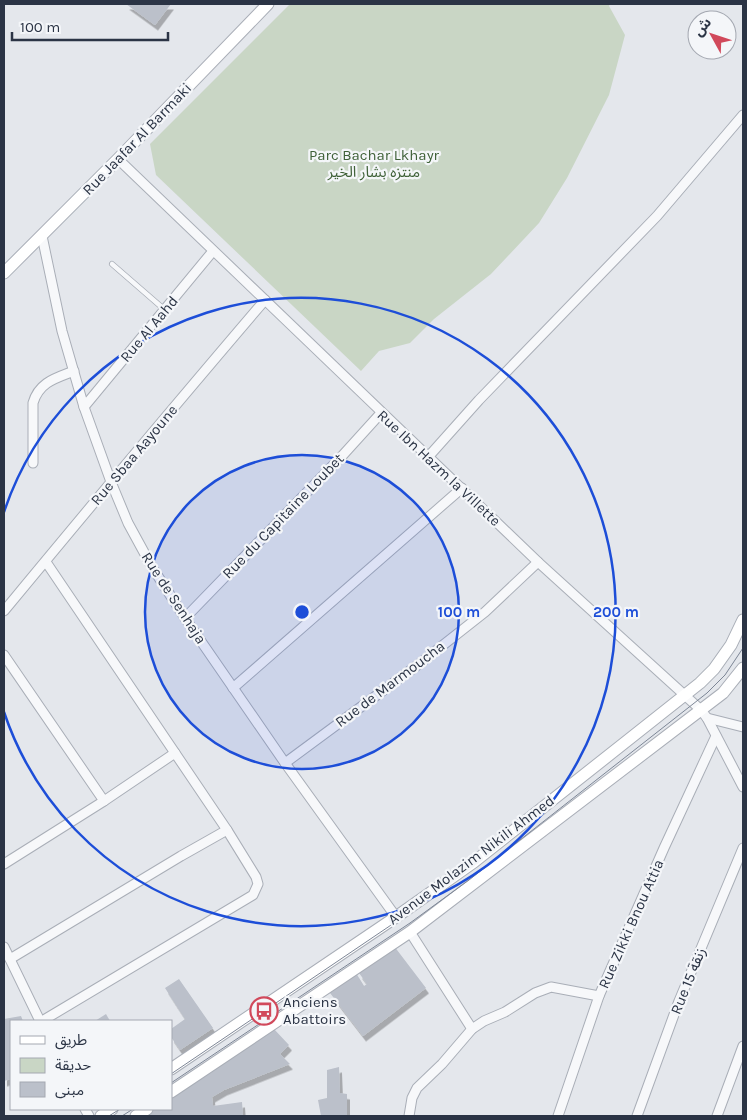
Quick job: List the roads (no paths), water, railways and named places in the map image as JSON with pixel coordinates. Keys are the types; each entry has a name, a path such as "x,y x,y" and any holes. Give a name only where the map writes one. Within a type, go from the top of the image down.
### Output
{"street":[{"name":"Rue Jaafar Al Barmaki","path":"4,273 118,160 268,4"},
{"path":"428,456 657,216 743,115"},
{"name":"Rue Ibn Hazm la Villette","path":"118,160 538,562 704,714 743,787"},
{"name":"Rue de Senhaja","path":"42,236 62,331 84,407 110,482 138,543 185,618 284,763 396,917"},
{"name":"Rue Al Aahd","path":"84,407 213,251"},
{"name":"Rue Sbaa Aayoune","path":"4,611 110,482 265,300"},
{"path":"33,463 33,403 36,394 48,381 74,371"},
{"name":"Rue du Capitaine Loubet","path":"185,618 342,456 381,413"},
{"path":"233,688 462,488"},
{"path":"43,1020 253,894 258,884 256,877 227,830 46,562"},
{"name":"Rue de Marmoucha","path":"284,763 485,612 538,562"},
{"name":"Avenue Molazim Nikili Ahmed","path":"172,1069 474,862 700,683 718,664 731,645 743,620"},
{"path":"4,655 104,801"},
{"name":"Avenue Molazim Nikili Ahmed","path":"172,1091 410,932 704,714 743,668"},
{"path":"704,714 743,727"},
{"name":"Rue Zikki Bnou Attia","path":"558,1116 599,996 716,736"},
{"path":"4,864 104,801 175,753"},
{"path":"10,959 227,830"},
{"name":"Rue 15 زنقة","path":"637,1116 679,1001 743,848"},
{"path":"410,932 472,1030"},
{"path":"4,947 40,1020"},
{"path":"409,1116 412,1098 417,1088 442,1064 472,1030 484,1022 505,1012 535,993 551,987 599,996"},
{"path":"717,1116 743,1047"}],"lane":[{"path":"112,264 165,310"}],"tram line":[{"path":"172,1082 410,923 469,880 707,693 725,675 743,648"},
{"path":"172,1073 434,896"},
{"path":"109,1116 118,1110"},
{"path":"122,1116 131,1110"}],"place":[{"name":"Anciens Abattoirs","path":"264,1011"}],"park label":[{"name":"Parc Bachar Lkhayr منتزه بشار الخير","path":"374,164"}]}
